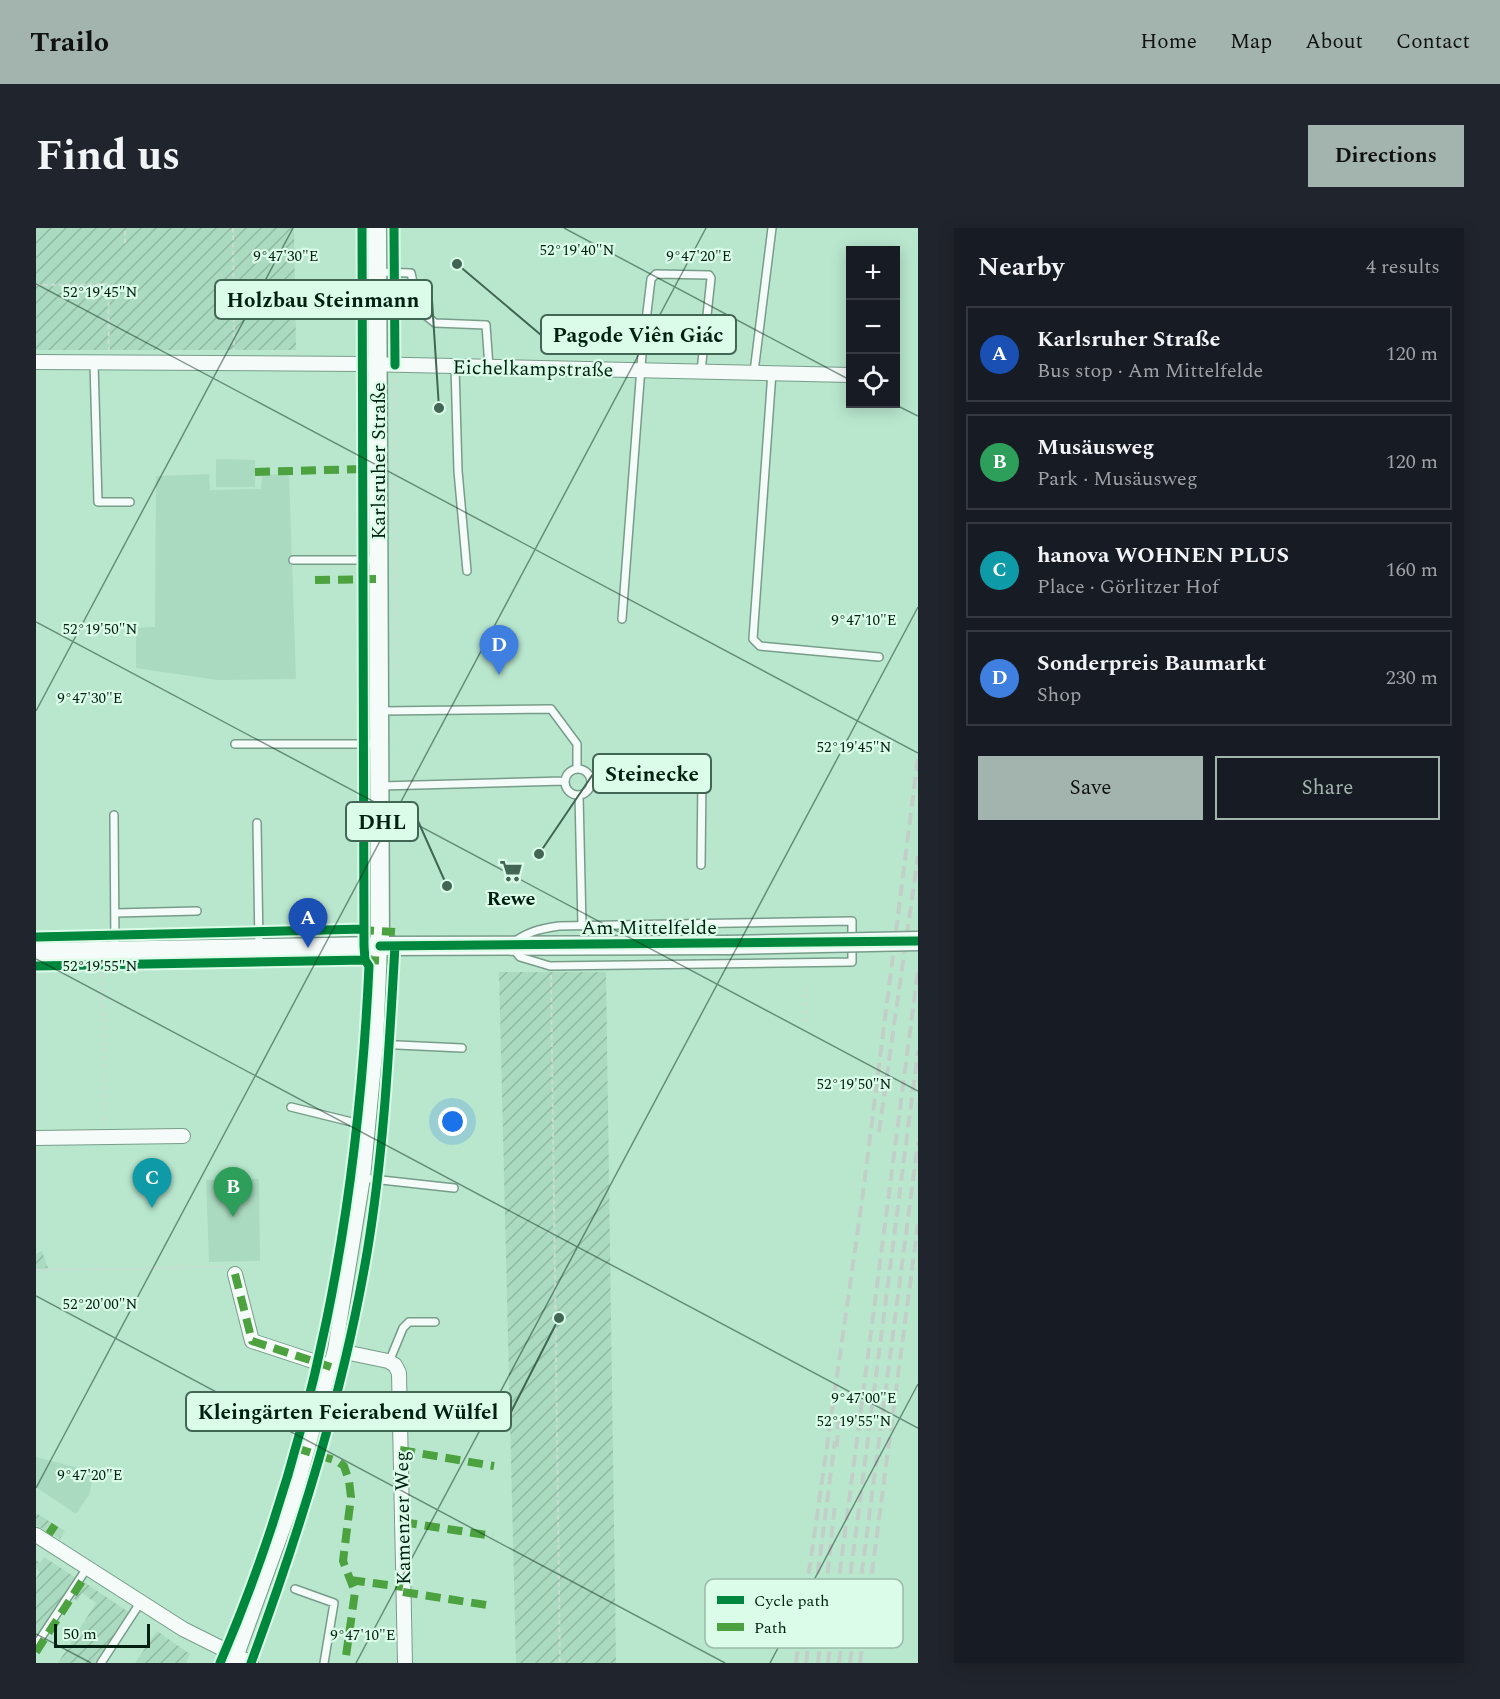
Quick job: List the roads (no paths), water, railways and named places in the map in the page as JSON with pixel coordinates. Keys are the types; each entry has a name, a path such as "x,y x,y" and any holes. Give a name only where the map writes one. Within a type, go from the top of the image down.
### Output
{"street":[{"name":"Karlsruher Straße","path":"377,228 380,946"},
{"name":"Eichelkampstraße","path":"36,363 378,365 846,375"},
{"name":"Am Mittelfelde","path":"36,952 918,941"},
{"path":"235,1660 293,1501 335,1350 363,1178 376,1044 380,946"},
{"path":"36,1138 183,1136"},
{"path":"235,1274 252,1341 331,1367"},
{"path":"335,1350 389,1362"},
{"name":"Kamenzer Weg","path":"389,1362 395,1365 399,1372 405,1663"},
{"path":"36,1535 140,1603 235,1660 251,1663"}],"lane":[{"path":"754,372 772,228"},
{"path":"378,272 411,273 419,310 435,323 486,325 489,367"},
{"path":"622,619 643,369 642,354 651,279 656,274 709,275 711,278 701,371"},
{"path":"94,363 98,502 130,502"},
{"path":"455,367 458,471 467,571"},
{"path":"772,372 753,639 760,646 879,657"},
{"path":"293,560 378,560"},
{"path":"378,711 551,709 577,744 577,769"},
{"path":"235,744 378,744"},
{"path":"577,769 584,770 591,780 589,788 579,795 568,791 564,781 567,774 577,769"},
{"path":"591,780 702,777 701,865"},
{"path":"378,786 564,781"},
{"path":"579,795 582,926"},
{"path":"114,814 115,951"},
{"path":"257,823 259,949"},
{"path":"116,913 197,910"},
{"name":"Am Mittelfelde","path":"852,921 852,963 550,966 519,957 510,945 525,934 538,929 582,926 852,921"},
{"path":"376,1044 462,1048"},
{"path":"291,1107 368,1126"},
{"path":"363,1178 454,1188"},
{"path":"389,1362 403,1328 409,1322 435,1322"},
{"path":"36,1645 87,1568"},
{"path":"295,1588 334,1603 324,1663"},
{"path":"101,1663 140,1603"}],"railway":[{"path":"808,1579 862,1201 918,757"},
{"path":"879,1132 918,856"},
{"path":"839,1579 918,970"},
{"path":"850,1579 918,1051"},
{"path":"861,1579 918,1142"},
{"path":"871,1579 918,1224"},
{"path":"837,1447 838,1420"},
{"path":"817,1579 835,1441"},
{"path":"827,1579 835,1504"},
{"path":"796,1663 798,1648"},
{"path":"806,1663 808,1648"},
{"path":"818,1663 820,1648"},
{"path":"828,1663 830,1648"},
{"path":"839,1663 841,1648"},
{"path":"850,1663 852,1648"},
{"path":"860,1663 862,1648"}],"place":[{"name":"Pagode Viên Giác","path":"457,264"},
{"name":"Holzbau Steinmann","path":"439,408"},
{"name":"Sonderpreis Baumarkt","path":"499,675"},
{"name":"Steinecke","path":"539,854"},
{"name":"Rewe","path":"511,871"},
{"name":"DHL","path":"447,886"},
{"name":"Karlsruher Straße","path":"308,948"},
{"name":"hanova WOHNEN PLUS","path":"152,1208"},
{"name":"Musäusweg","path":"233,1217"},
{"name":"Kleingärten Feierabend Wülfel","path":"559,1318"}]}
